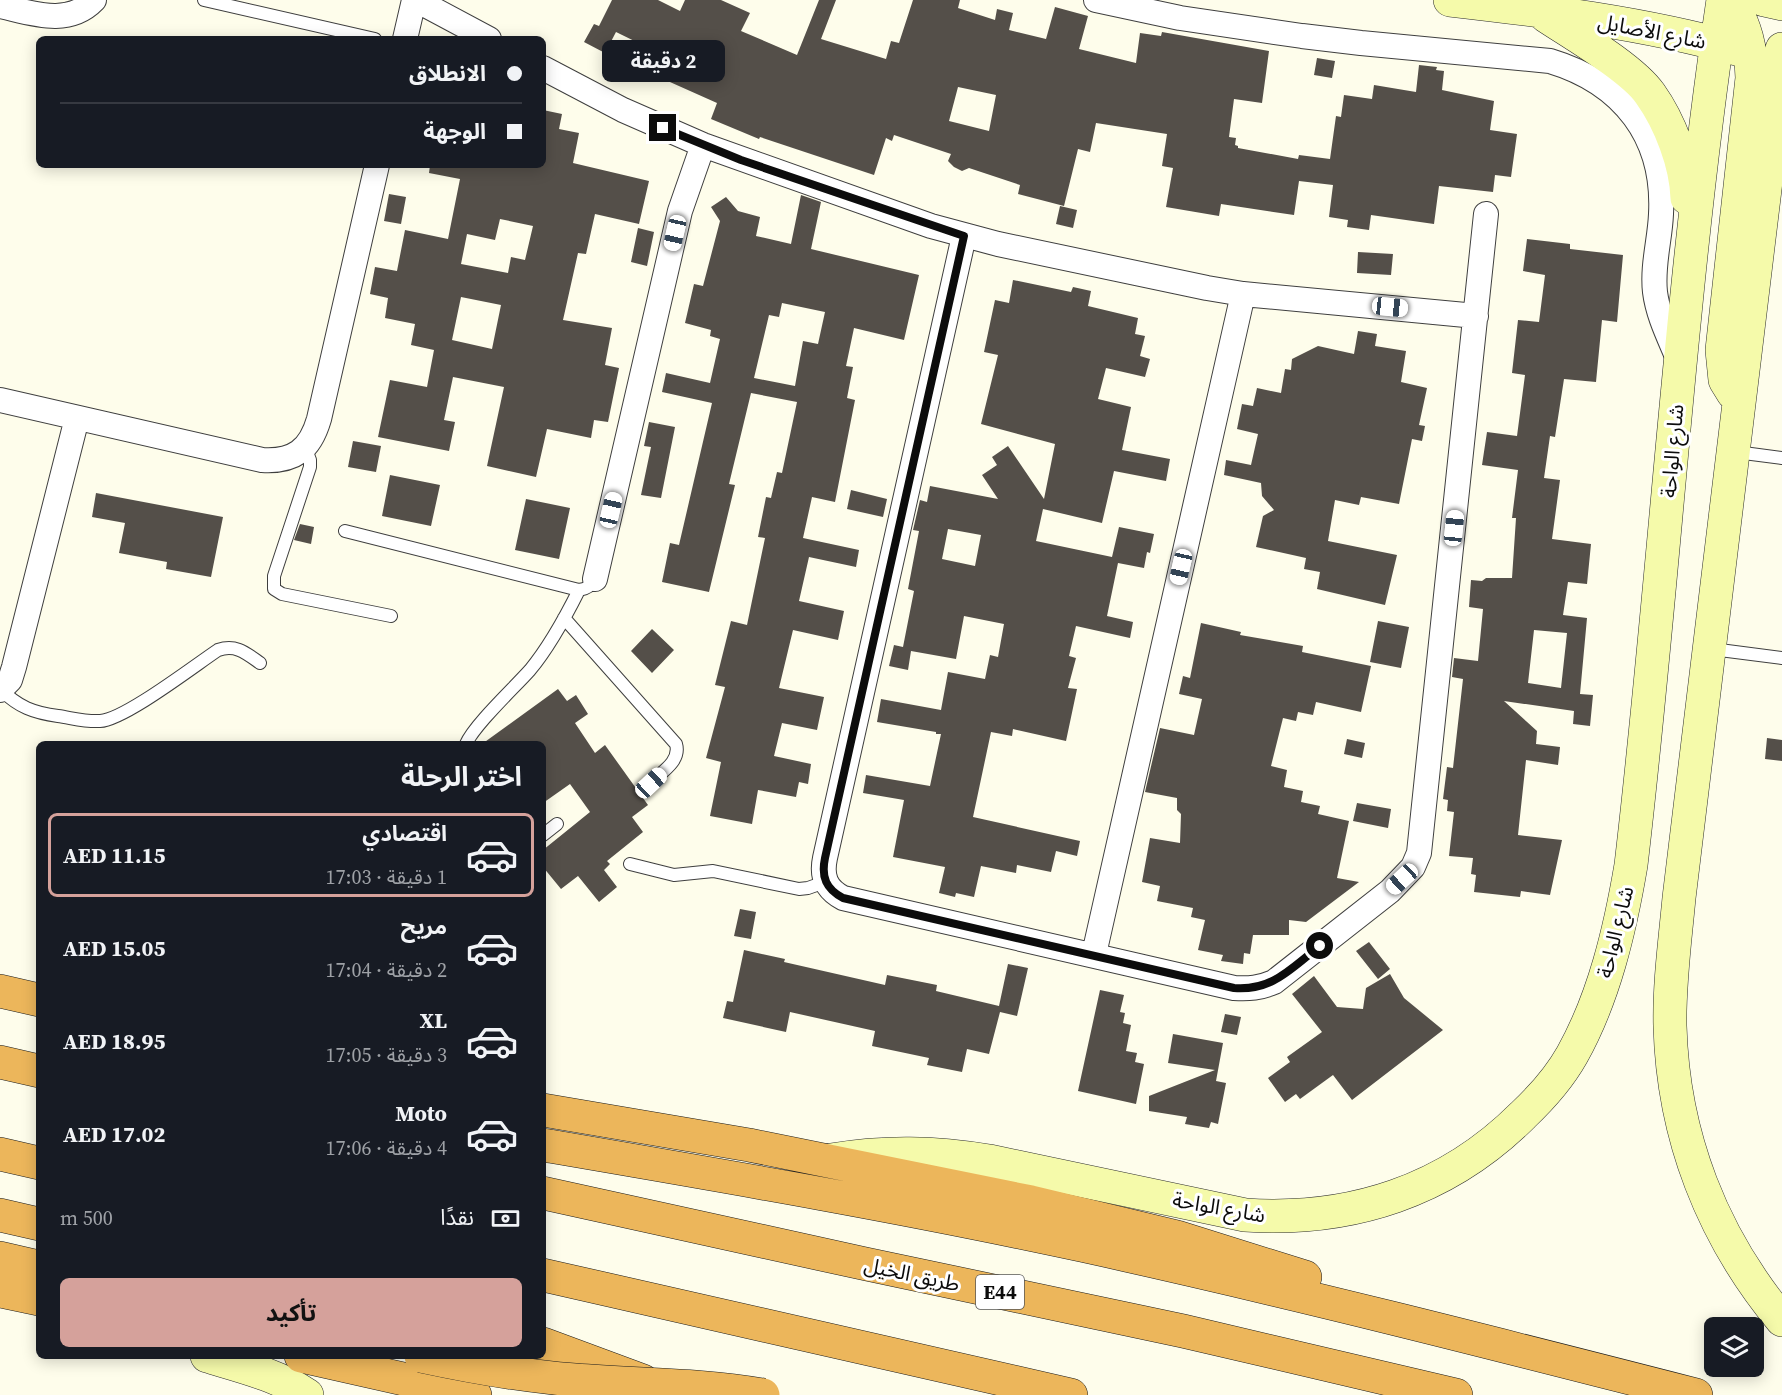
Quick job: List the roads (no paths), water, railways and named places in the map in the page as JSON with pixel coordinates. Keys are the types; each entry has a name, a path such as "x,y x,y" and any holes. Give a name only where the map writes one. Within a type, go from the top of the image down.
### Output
{"highway":[{"path":"0,991 36,999"},
{"path":"0,1062 36,1070"},
{"path":"546,1111 749,1145 1019,1200 1177,1237 1329,1285 1426,1327"},
{"path":"546,1146 739,1178 969,1222 1198,1271 1696,1395"},
{"path":"0,1155 36,1162"},
{"name":"طريق الخيل","path":"546,1194 1183,1331 1456,1395"},
{"path":"0,1215 36,1223"},
{"path":"0,1258 36,1266"},
{"path":"546,1276 1071,1395"},
{"path":"0,1292 36,1298"},
{"path":"546,1345 675,1395"},
{"path":"314,1359 475,1395"},
{"path":"438,1359 533,1376 705,1387 763,1395"}],"street":[{"path":"0,6 45,16 61,16 78,12 94,0"},
{"path":"406,36 415,0 483,36"},
{"path":"1096,0 1180,18 1302,36 1550,61 1589,76 1607,88 1630,109 1651,144 1662,194 1654,260 1655,293 1680,363"},
{"name":"شارع الأصايل","path":"1450,0 1536,10 1668,32 1774,56"},
{"name":"شارع الواحة","path":"826,1161 907,1152 949,1154 1245,1215 1324,1214 1372,1204 1420,1186 1470,1159 1514,1124 1548,1088 1572,1056 1602,983 1624,905 1636,825 1690,263 1723,0"},
{"path":"1730,0 1742,22 1774,56"},
{"path":"1754,0 1757,27 1762,40 1774,56 1740,401 1675,940 1670,1023 1674,1083 1689,1150 1713,1213 1746,1272 1782,1320"},
{"path":"1764,0 1782,4"},
{"path":"1536,10 1615,63 1649,93 1674,141 1682,164 1686,188 1690,263"},
{"path":"1740,401 1725,380 1722,350 1750,99 1774,56"},
{"path":"546,70 623,110 703,145 964,236 1172,282 1243,294 1476,316"},
{"path":"587,585 680,211 703,145"},
{"path":"0,400 262,460 278,461 293,456 305,447 315,434 320,419 376,168"},
{"path":"1754,267 1770,210 1782,180"},
{"path":"964,236 825,858 823,870 825,882 833,892 843,898 1234,988 1248,989 1261,987 1285,974 1390,891 1413,867 1419,853 1486,213"},
{"path":"1094,954 1243,294"},
{"path":"1,689 10,680 14,667 77,418"},
{"path":"0,1292 21,1305 36,1309"},
{"path":"216,1359 278,1380 307,1395"}],"lane":[{"path":"204,0 362,36"},
{"path":"305,447 310,467 274,576 274,589 282,594 391,616"},
{"path":"1734,451 1782,458"},
{"path":"345,531 587,585 540,657 468,741"},
{"path":"564,618 676,744 678,750 675,760 651,783"},
{"path":"1,689 15,703 33,711 100,721 122,714 218,650 234,647 260,663"},
{"path":"1710,648 1782,658"},
{"path":"546,833 557,824"},
{"path":"630,864 674,875 713,871 799,889 825,882"}]}
